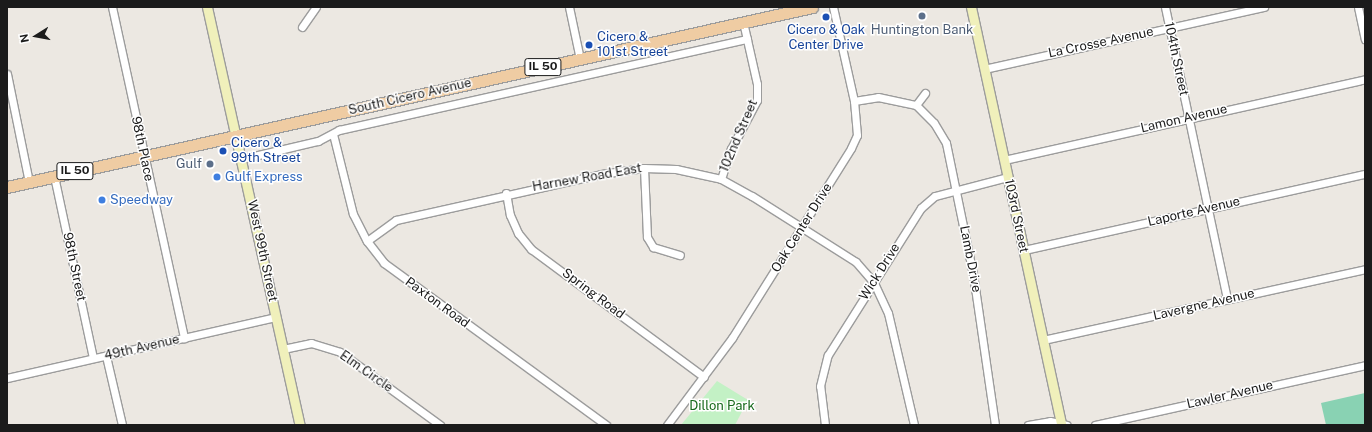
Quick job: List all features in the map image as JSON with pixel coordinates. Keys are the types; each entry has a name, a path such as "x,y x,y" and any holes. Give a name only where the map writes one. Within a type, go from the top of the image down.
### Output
{"main road":[{"name":"South Cicero Avenue","path":"7,186 812,7"}],"street":[{"name":"98th Place","path":"112,7 184,338"},
{"name":"West 99th Street","path":"207,7 300,425"},
{"path":"302,26 316,7"},
{"path":"569,7 580,59"},
{"name":"Oak Center Drive","path":"666,425 704,377 802,228 857,135 854,101 833,7"},
{"name":"103rd Street","path":"971,7 1043,340 1063,424"},
{"name":"104th Street","path":"1165,7 1227,299"},
{"name":"La Crosse Avenue","path":"984,69 1264,7"},
{"path":"1358,7 1365,39"},
{"name":"102nd Street","path":"721,179 731,149 757,100 757,84 743,22"},
{"name":"South Cicero Avenue","path":"241,158 318,141 339,130 747,39"},
{"path":"7,74 29,182"},
{"name":"Lamon Avenue","path":"1004,160 1365,79"},
{"path":"854,101 878,96 916,105 925,93"},
{"name":"Lamb Drive","path":"916,105 934,123 946,143 957,190 982,328 989,396 995,425"},
{"name":"Paxton Road","path":"333,134 353,214 367,241 384,263 408,282 606,425"},
{"path":"644,168 647,237 653,247 680,255"},
{"name":"Harnew Road East","path":"367,241 396,220 506,193 644,168 676,169 721,179 856,262 874,284 888,312 914,425"},
{"name":"Laporte Avenue","path":"1024,250 1365,174"},
{"name":"98th Street","path":"54,176 94,358"},
{"name":"Wick Drive","path":"825,425 819,395 824,367 834,345 921,208 935,196 1008,177"},
{"name":"Spring Road","path":"506,193 510,215 518,233 531,249 704,377"},
{"name":"Lavergne Avenue","path":"1043,340 1365,268"},
{"name":"49th Avenue","path":"7,378 276,317"},
{"name":"Elm Circle","path":"283,349 311,343 340,352 440,425"},
{"path":"106,356 122,425"},
{"name":"Lawler Avenue","path":"1095,425 1365,365"},
{"path":"1028,425 1050,421 1063,424"}],"green space":[{"name":"Dillon Park","path":"717,381 748,400 735,425 681,425"},
{"path":"1365,393 1365,425 1326,425 1321,403"}],"place":[{"name":"Huntington Bank","path":"922,16"},
{"name":"Cicero & Oak Center Drive","path":"826,17"},
{"name":"Cicero & 101st Street","path":"589,45"},
{"name":"Cicero & 99th Street","path":"223,151"},
{"name":"Gulf","path":"210,164"},
{"name":"Gulf Express","path":"217,177"},
{"name":"Speedway","path":"102,200"}]}
